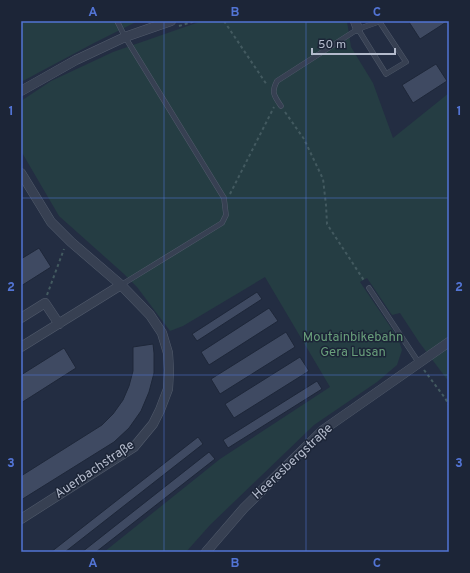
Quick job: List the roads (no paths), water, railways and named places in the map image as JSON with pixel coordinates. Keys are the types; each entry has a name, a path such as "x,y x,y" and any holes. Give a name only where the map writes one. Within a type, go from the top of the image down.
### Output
{"street":[{"path":"21,91 76,60 125,37 171,21"},
{"name":"Auerbachstraße","path":"21,173 51,222 70,242 121,285 150,315 162,333 168,353 169,370 168,389 160,410 153,424 134,447 21,518"},
{"path":"21,347 121,285"},
{"path":"21,318 45,304 59,324"},
{"name":"Heeresbergstraße","path":"206,552 244,508 323,430 449,342"}],"lane":[{"path":"117,21 125,37 224,198 226,215 222,223 121,285"},
{"path":"281,106 273,93 273,87 277,81 357,25 380,21 406,62 386,74 357,25"},
{"path":"369,288 419,363"}],"park label":[{"name":"Moutainbikebahn Gera Lusan","path":"353,346"}]}
